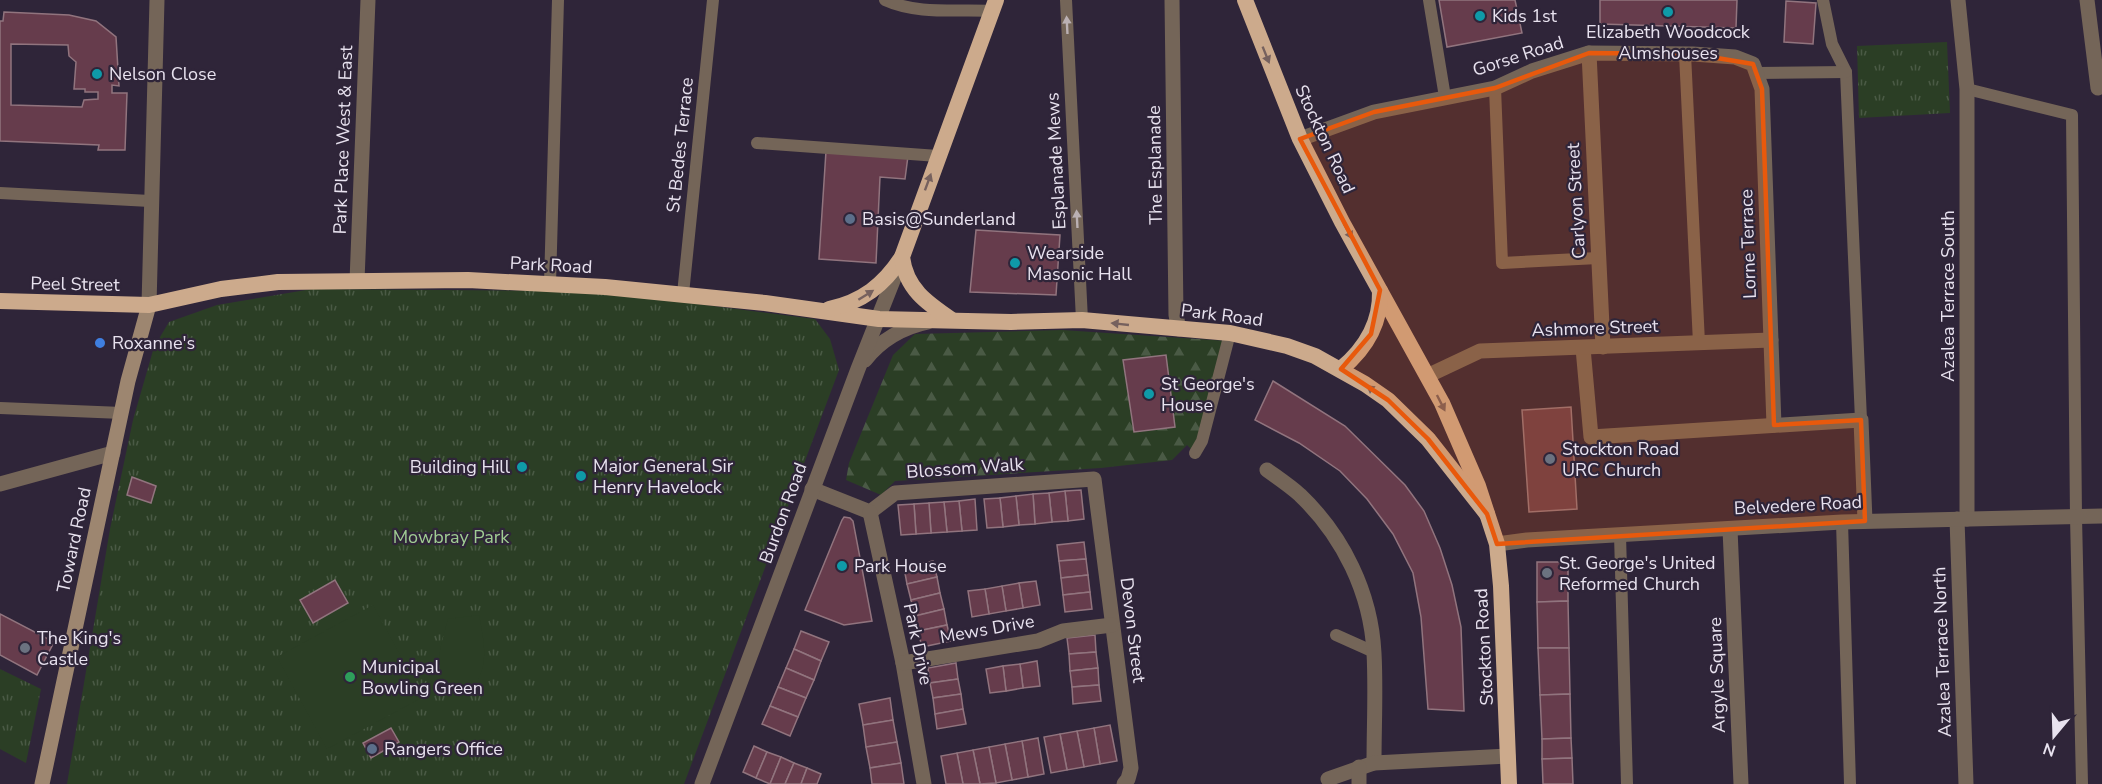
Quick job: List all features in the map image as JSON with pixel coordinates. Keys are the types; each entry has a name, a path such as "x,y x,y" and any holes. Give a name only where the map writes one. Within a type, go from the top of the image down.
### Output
{"highway":[{"name":"Stockton Road","path":"1245,0 1300,139 1442,403 1468,459 1488,514 1497,544 1501,586 1509,783"},
{"name":"Burdon Road","path":"902,257 994,5"},
{"path":"902,257 904,272 911,286 952,320"},
{"path":"816,310 844,306 865,296 884,282 902,257"},
{"name":"Park Road","path":"149,305 249,285 468,280 682,294 879,319 1011,322 1082,320 1230,333 1287,346 1341,369 1365,384 1402,413 1446,461"},
{"path":"1341,369 1358,354 1371,334 1380,303 1380,290"},
{"name":"Peel Street","path":"0,301 149,305"},
{"name":"Stockton Road","path":"1446,461 1488,514"}],"main road":[{"name":"Toward Road","path":"42,784 113,453 149,305"}],"street":[{"path":"149,305 157,0"},
{"name":"Park Place West & East","path":"357,281 368,0"},
{"name":"The Esplanade","path":"1172,0 1176,315 1179,329"},
{"name":"Azalea Terrace South","path":"1958,0 1967,81 1962,519"},
{"path":"2087,0 2098,88"},
{"name":"Gorse Road","path":"1300,139 1374,112 1495,88 1532,71 1589,53 1735,57 1755,68"},
{"name":"Carlyon Street","path":"1589,53 1603,347"},
{"name":"Lorne Terrace","path":"1755,68 1762,89 1774,425"},
{"name":"Burdon Road","path":"702,784 812,489 902,257"},
{"name":"Park Road","path":"858,369 869,355 898,333 924,323 952,320"},
{"name":"Ashmore Street","path":"1427,376 1480,351 1771,340"},
{"path":"1583,348 1591,436 1861,420 1865,521"},
{"path":"0,484 113,453"},
{"path":"1267,470 1308,504 1324,522 1351,561 1365,598 1374,652 1366,765 1359,784"},
{"name":"Blossom Walk","path":"870,512 896,492 1094,479"},
{"name":"Devon Street","path":"1094,479 1131,768 1124,784"},
{"path":"812,489 870,512"},
{"name":"Park Drive","path":"870,512 903,663 924,784"},
{"name":"Belvedere Road","path":"1497,544 1527,540 1842,522 2102,516"},
{"name":"Azalea Terrace North","path":"1962,519 1966,784"},
{"name":"Argyle Square","path":"1730,529 1741,784"},
{"name":"Mews Drive","path":"903,663 1038,641 1063,631 1113,625"},
{"path":"1328,779 1366,765 1508,756"}],"lane":[{"path":"550,284 558,0"},
{"name":"St Bedes Terrace","path":"682,294 712,0"},
{"path":"886,0 900,7 913,9 937,5 994,5"},
{"name":"Esplanade Mews","path":"1066,0 1082,320"},
{"path":"1429,0 1445,97"},
{"path":"1823,0 1832,44 1846,72 1861,420"},
{"path":"1685,54 1699,343"},
{"path":"1755,68 1846,72"},
{"path":"1967,81 2072,115 2076,517 2082,784"},
{"path":"1495,88 1502,263 1598,258"},
{"path":"757,143 938,156"},
{"path":"0,193 150,201"},
{"path":"1195,453 1202,441 1230,333"},
{"path":"0,408 122,413"},
{"path":"1842,522 1850,784"},
{"path":"1620,535 1627,784"},
{"path":"1336,635 1374,652"}],"highlighted area":[{"path":"1589,53 1693,54 1753,64 1762,89 1774,425 1861,420 1865,521 1497,544 1487,514 1428,439 1388,400 1341,369 1371,334 1380,290 1300,139 1374,112 1495,88"}],"green space":[{"path":"1947,42 1950,113 1859,118 1857,46"},
{"name":"Mowbray Park","path":"312,289 596,291 815,319 830,339 839,370 684,784 67,784 110,529 133,420 154,347 169,322 217,305"},
{"path":"1062,330 1228,341 1195,453 1187,445 1172,460 1101,468 895,481 881,495 846,480 849,463 893,355 915,334"},
{"name":"Municipal Bowling Green","path":"373,605 423,697 327,749 277,657"},
{"path":"479,615 484,658 479,678 465,696 453,695 442,676 439,658 448,619"},
{"path":"0,669 41,689 26,763 0,749"}],"building":[{"name":"Kids 1st","path":"1439,0 1515,0 1522,33 1447,47"},
{"name":"Elizabeth Woodcock Almshouses","path":"1600,0 1737,0 1736,28 1600,24"},
{"name":"Elizabeth Woodcock Almshouses","path":"1786,1 1816,3 1813,44 1784,42"},
{"name":"Nelson Close","path":"4,12 69,15 96,21 116,37 119,86 112,85 112,93 127,93 125,150 98,150 99,145 0,141 0,21 3,21","holes":["11,44 68,45 69,56 76,62 74,89 98,92 98,99 84,100 82,107 11,105"]},
{"name":"Basis@Sunderland","path":"826,151 908,156 905,179 880,177 876,263 819,259"},
{"name":"Wearside Masonic Hall","path":"976,230 1060,235 1056,295 970,292"},
{"name":"St George's House","path":"1166,355 1175,427 1134,432 1123,360"},
{"path":"1273,381 1345,426 1405,485 1424,511 1440,548 1452,585 1461,627 1464,711 1428,709 1421,617 1413,573 1393,534 1367,499 1340,471 1299,443 1255,420"},
{"name":"Stockton Road URC Church","path":"1571,407 1577,509 1529,512 1522,410"},
{"path":"132,477 156,486 151,503 127,495"},
{"path":"1081,490 1084,519 1068,521 1065,491"},
{"path":"1065,491 1068,521 1052,522 1049,493"},
{"path":"1049,493 1052,522 1035,524 1033,494"},
{"path":"1033,494 1035,524 1019,525 1016,496"},
{"path":"1016,496 1019,525 1003,527 1000,498"},
{"path":"1000,498 1003,527 987,528 984,499"},
{"path":"975,499 977,530 962,531 959,501"},
{"path":"959,501 962,531 947,532 944,502"},
{"path":"944,502 947,532 931,533 929,503"},
{"path":"929,503 931,533 916,534 914,504"},
{"path":"914,504 916,534 901,535 898,505"},
{"name":"Park House","path":"844,517 853,521 872,621 844,625 805,610"},
{"path":"1084,542 1086,559 1059,561 1057,545"},
{"path":"1086,559 1088,575 1061,578 1059,561"},
{"path":"933,561 937,577 907,584 904,568"},
{"path":"1537,562 1568,562 1568,601 1537,602"},
{"path":"1088,575 1090,592 1063,595 1061,578"},
{"path":"937,577 940,593 911,600 907,584"},
{"path":"335,580 348,603 313,623 300,600"},
{"path":"1036,581 1040,605 1023,608 1019,583"},
{"path":"1019,583 1023,608 1006,611 1002,586"},
{"path":"1002,586 1006,611 989,614 985,589"},
{"path":"985,589 989,614 972,617 968,591"},
{"path":"1090,592 1092,609 1065,612 1063,595"},
{"path":"940,593 944,609 915,616 911,600"},
{"path":"1568,601 1569,648 1538,648 1537,602"},
{"path":"944,609 947,625 918,631 915,616"},
{"name":"The King's Castle","path":"0,614 54,642 37,675 0,655"},
{"path":"947,625 951,641 922,647 918,631"},
{"path":"801,631 829,642 821,661 794,649"},
{"path":"1095,635 1096,652 1069,654 1067,638"},
{"path":"1538,648 1569,648 1570,694 1540,695"},
{"path":"794,649 821,661 814,680 786,668"},
{"path":"1096,652 1098,668 1070,671 1069,654"},
{"path":"1037,661 1040,686 1023,688 1020,664"},
{"path":"956,663 958,679 930,683 928,668"},
{"path":"1020,664 1023,688 1006,691 1003,666"},
{"path":"1003,666 1006,691 990,693 986,669"},
{"path":"786,668 814,680 806,698 778,687"},
{"path":"1098,668 1099,685 1072,687 1070,671"},
{"path":"958,679 961,694 933,698 930,683"},
{"path":"1099,685 1101,701 1073,704 1072,687"},
{"path":"778,687 806,698 798,717 770,706"},
{"path":"961,694 963,709 935,714 933,698"},
{"path":"1570,694 1571,738 1542,739 1540,695"},
{"path":"890,698 893,720 863,725 859,704"},
{"path":"770,706 798,717 790,736 762,724"},
{"path":"963,709 966,724 937,729 935,714"},
{"path":"893,720 897,742 866,747 863,725"},
{"path":"1110,725 1117,761 1100,764 1094,728"},
{"path":"391,728 399,742 371,758 363,743"},
{"path":"1094,728 1100,764 1084,767 1077,731"},
{"path":"1077,731 1084,767 1067,770 1060,734"},
{"path":"1060,734 1067,770 1051,773 1044,737"},
{"path":"1038,738 1044,774 1028,777 1022,741"},
{"path":"1571,738 1572,758 1542,759 1542,739"},
{"path":"1022,741 1028,777 1012,780 1005,744"},
{"path":"897,742 901,763 870,768 866,747"},
{"path":"1005,744 1012,780 996,783 989,747"},
{"path":"754,746 767,752 756,778 743,772"},
{"path":"989,747 996,783 980,784 973,750"},
{"path":"973,750 980,784 963,784 957,753"},
{"path":"767,752 781,757 770,784 756,778"},
{"path":"957,753 963,784 946,784 941,756"},
{"path":"781,757 794,763 785,784 770,784"},
{"path":"1572,758 1573,784 1543,784 1542,759"},
{"path":"794,763 807,768 801,784 785,784"},
{"path":"901,763 904,784 872,784 870,768"},
{"path":"807,768 821,774 817,784 801,784"}],"place":[{"name":"Elizabeth Woodcock Almshouses","path":"1668,12"},
{"name":"Kids 1st","path":"1480,16"},
{"name":"Nelson Close","path":"97,74"},
{"name":"Basis@Sunderland","path":"850,219"},
{"name":"Wearside Masonic Hall","path":"1015,263"},
{"name":"Roxanne's","path":"100,343"},
{"name":"St George's House","path":"1149,394"},
{"name":"Stockton Road URC Church","path":"1550,459"},
{"name":"Building Hill","path":"522,467"},
{"name":"Major General Sir Henry Havelock","path":"581,476"},
{"name":"Park House","path":"842,566"},
{"name":"St. George's United Reformed Church","path":"1547,573"},
{"name":"The King's Castle","path":"25,648"},
{"name":"Municipal Bowling Green","path":"350,677"},
{"name":"Rangers Office","path":"372,749"}]}
